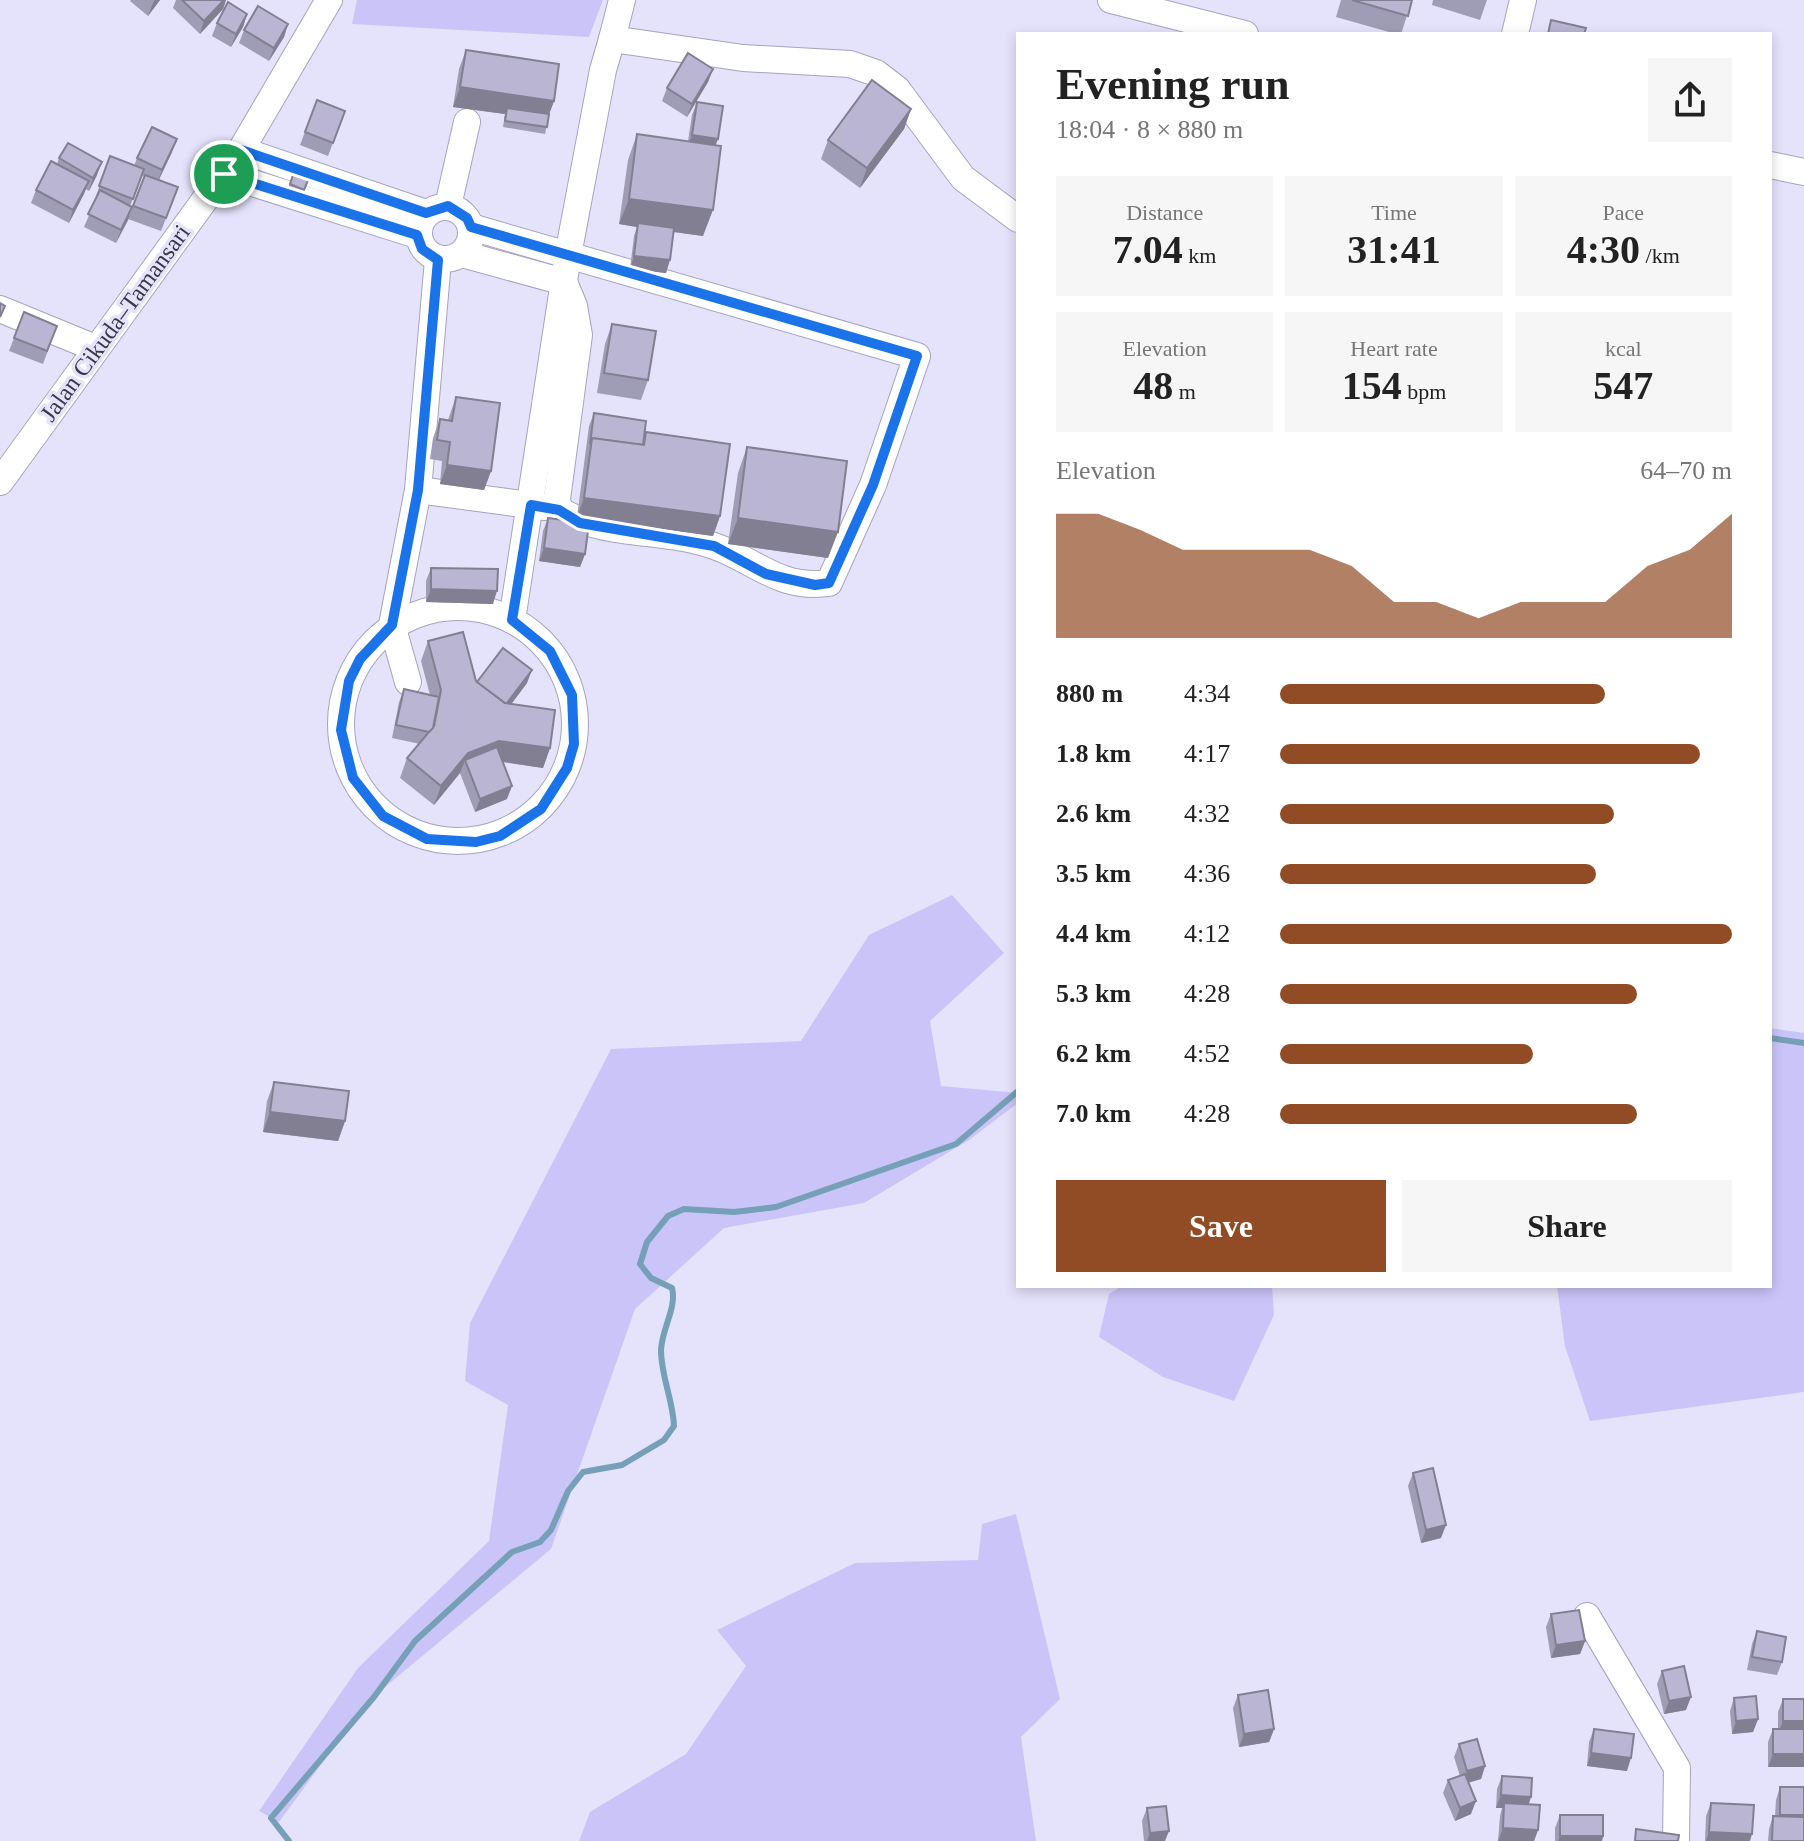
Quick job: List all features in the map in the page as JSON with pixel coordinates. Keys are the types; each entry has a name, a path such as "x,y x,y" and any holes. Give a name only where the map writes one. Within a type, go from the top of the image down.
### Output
{"street":[{"name":"Jalan Cikuda–Tamansari","path":"0,482 241,150 329,0"},
{"path":"559,510 564,282 603,70 622,0"},
{"path":"1111,0 1237,32"},
{"path":"1515,32 1523,0"},
{"path":"612,39 743,58 850,64 876,73 897,89 963,178 1016,218"},
{"path":"467,122 422,249 564,282"},
{"path":"241,150 431,218"},
{"path":"1772,165 1804,172"},
{"path":"224,174 431,218 467,218 471,227 471,237 450,257 418,490 392,625 408,682"},
{"path":"418,490 559,510 580,523 714,546 766,574 815,585 829,583 873,485 917,356 471,227"},
{"path":"0,309 95,348"},
{"path":"512,620 531,505 560,394"},
{"path":"453,607 483,609 512,620 550,651 572,695 574,744 567,768 541,809 500,836 476,842 427,839 383,816 353,778 341,730 349,681 360,659 392,625 406,616 453,607"},
{"path":"1587,1616 1677,1768 1676,1841"}],"shaded area":[{"path":"357,0 603,0 589,37 352,24"},
{"path":"952,895 1004,953 930,1021 941,1086 1016,1093 1016,1105 969,1140 864,1203 724,1228 635,1309 551,1549 367,1702 279,1822 259,1811 358,1668 489,1541 508,1405 465,1381 470,1323 611,1049 801,1041 869,935"},
{"path":"1772,1028 1804,1033 1804,1392 1590,1421 1565,1346 1557,1288 1772,1288"},
{"path":"1119,1288 1272,1288 1274,1315 1234,1401 1163,1377 1099,1337 1109,1294"},
{"path":"1016,1514 1060,1699 1021,1737 1036,1841 579,1841 590,1812 686,1754 746,1666 717,1630 855,1563 978,1560 982,1524"}],"building":[{"path":"182,0 224,0 204,21"},
{"path":"1352,0 1412,0 1408,16"},
{"path":"228,2 247,14 236,34 217,23"},
{"path":"258,6 288,24 274,48 244,30"},
{"path":"1551,20 1586,28 1585,32 1548,32"},
{"path":"466,50 559,64 554,101 460,87"},
{"path":"688,53 713,69 692,104 667,88"},
{"path":"872,80 911,109 867,168 828,140"},
{"path":"317,100 345,111 333,143 305,132"},
{"path":"697,102 723,106 718,139 692,135"},
{"path":"507,108 549,114 547,127 505,121"},
{"path":"152,127 177,139 162,170 137,158"},
{"path":"637,134 721,146 713,210 629,199"},
{"path":"68,143 102,162 93,178 59,158"},
{"path":"110,156 144,169 133,199 99,186"},
{"path":"51,161 89,181 73,210 36,190"},
{"path":"294,172 309,178 304,190 290,184"},
{"path":"145,175 178,187 166,218 133,206"},
{"path":"100,190 132,207 121,230 88,214"},
{"path":"638,223 674,228 670,260 634,256"},
{"path":"24,312 57,326 47,351 14,338"},
{"path":"612,324 656,331 648,380 604,373"},
{"path":"456,397 500,403 491,471 447,465 450,442 437,440 440,419 452,421"},
{"path":"594,413 646,421 643,445 592,438 590,444"},
{"path":"646,432 730,444 720,516 584,498 592,438 644,445"},
{"path":"747,447 847,461 838,532 738,518"},
{"path":"548,518 589,523 585,554 544,548"},
{"path":"431,568 498,569 497,591 431,589"},
{"path":"463,632 476,681 505,703 555,710 550,748 499,741 468,753 441,786 407,758 434,726 441,690 428,641"},
{"path":"503,648 532,670 507,703 477,682"},
{"path":"404,689 439,697 433,728 429,732 396,725"},
{"path":"497,747 512,786 480,799 465,760"},
{"path":"274,1082 349,1091 345,1121 270,1112"},
{"path":"1433,1468 1446,1525 1426,1530 1413,1473"},
{"path":"1579,1610 1585,1641 1556,1645 1551,1614"},
{"path":"1757,1631 1786,1637 1782,1662 1752,1657"},
{"path":"1684,1666 1691,1697 1669,1701 1662,1671"},
{"path":"1268,1690 1274,1729 1244,1734 1238,1695"},
{"path":"1756,1696 1758,1719 1736,1721 1734,1698"},
{"path":"1783,1699 1804,1699 1804,1721 1783,1721"},
{"path":"1594,1729 1634,1734 1631,1758 1591,1753"},
{"path":"1773,1729 1804,1729 1804,1754 1773,1754"},
{"path":"1477,1739 1485,1766 1467,1771 1459,1744"},
{"path":"1465,1774 1476,1801 1460,1808 1448,1780"},
{"path":"1502,1776 1532,1778 1531,1797 1501,1795"},
{"path":"1780,1787 1804,1787 1804,1815 1780,1815"},
{"path":"1504,1803 1540,1805 1538,1830 1503,1828"},
{"path":"1711,1803 1754,1805 1752,1834 1709,1832"},
{"path":"1166,1806 1169,1831 1150,1833 1147,1808"},
{"path":"1560,1815 1603,1815 1603,1836 1560,1836"},
{"path":"1773,1816 1804,1817 1804,1841 1772,1841"},
{"path":"1636,1829 1679,1835 1678,1841 1635,1841"}],"waterway":[{"path":"1772,1038 1804,1043"},
{"path":"289,1841 271,1818 374,1697 415,1641 512,1552 540,1542 551,1530 568,1491 583,1472 622,1465 664,1440 674,1426 661,1350 673,1303 672,1288 651,1278 640,1264 647,1242 668,1216 684,1209 734,1212 776,1207 956,1144 1016,1093"}],"route":[{"path":"241,150 426,213 448,206 467,218 471,227 917,356 873,485 829,583 815,585 766,574 714,546 580,523 559,510 531,505 512,620 550,651 572,695 574,744 567,768 541,809 500,836 476,842 427,839 383,816 353,778 341,730 349,681 360,659 392,625 418,490 438,260 422,249 417,235 224,174 241,150"}]}
